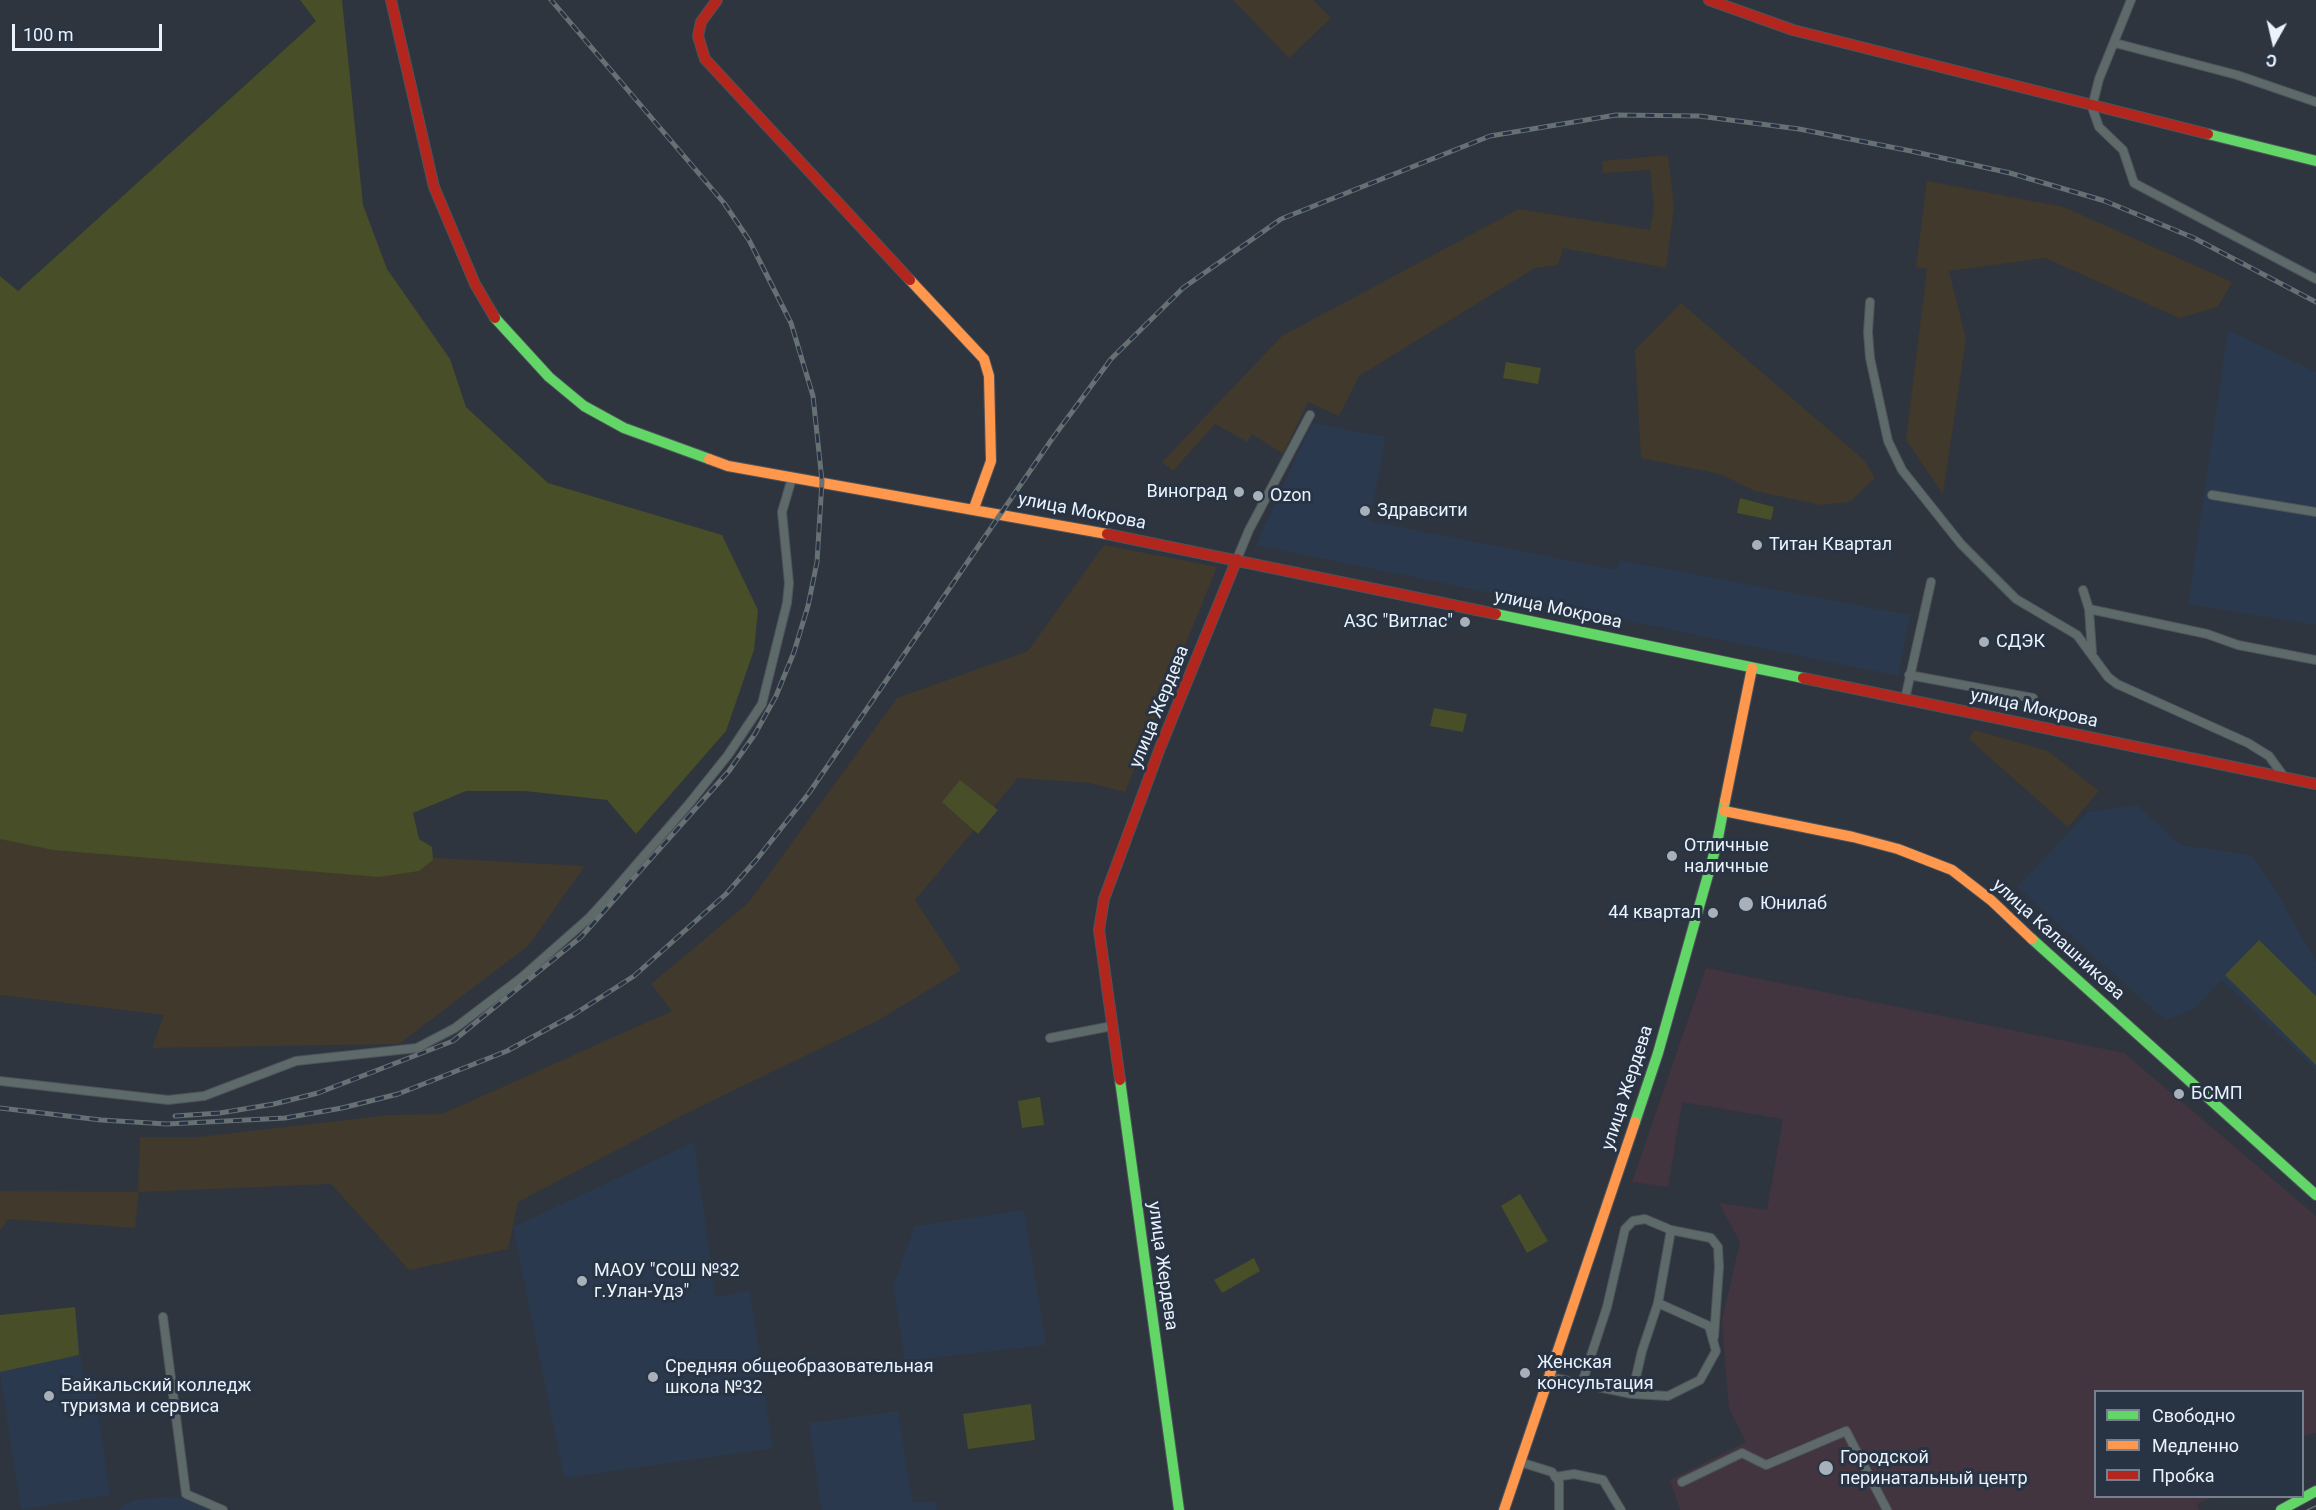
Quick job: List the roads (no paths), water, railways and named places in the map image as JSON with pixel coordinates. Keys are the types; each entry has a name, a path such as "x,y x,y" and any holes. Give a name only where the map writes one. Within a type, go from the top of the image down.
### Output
{"main road":[{"name":"улица Мокрова","path":"391,0 434,187 465,264 496,320 549,377 594,412 624,428 728,466 974,508 1237,560 2316,784"},
{"path":"717,0 701,22 698,36 705,59 984,359 989,376 991,461 974,508"},
{"path":"1709,0 1793,30 2092,107 2316,161"},
{"name":"улица Жердева","path":"1179,1510 1099,930 1104,900 1160,748 1237,560"},
{"name":"улица Жердева","path":"1504,1510 1658,1053 1724,811 1752,668"},
{"name":"улица Калашникова","path":"1724,811 1853,837 1898,849 1952,870 1992,901 2086,990 2316,1195"},
{"path":"2281,1510 2303,1498"}],"street":[{"path":"2131,0 2099,79 2092,107 2099,127 2122,150 2134,183 2316,279"},
{"path":"2115,43 2237,75 2316,102"},
{"path":"1870,302 1868,332 1870,358 1879,390 1881,416 1888,441 1902,470 1961,544 2004,589 2030,608 2069,628 2116,684 2151,702 2248,743 2269,756 2285,778"},
{"name":"улица Жердева","path":"1237,560 1249,530 1310,415"},
{"path":"0,1081 168,1101 204,1096 296,1061 417,1048 455,1028 521,978 590,918 688,805 728,754 762,704 787,603 789,583 782,512 792,478"},
{"path":"2212,495 2316,512"},
{"path":"1905,699 1931,582"},
{"path":"2083,590 2089,609 2092,653"},
{"path":"2089,609 2207,634 2238,645 2316,660"},
{"path":"1909,675 2033,698"},
{"path":"1050,1038 1112,1026"},
{"path":"1549,1377 1579,1384 1632,1394 1668,1396 1700,1380 1716,1351 1714,1337 1719,1267 1718,1247 1711,1238 1671,1230 1645,1219 1633,1221 1625,1229 1607,1307 1584,1377 1579,1384"},
{"path":"1632,1394 1642,1351 1658,1303 1671,1230"},
{"path":"1658,1303 1709,1326 1714,1337"},
{"path":"163,1317 186,1494 223,1510"},
{"path":"1682,1482 1742,1453 1766,1465 1846,1431 1887,1510"},
{"path":"1520,1462 1552,1472 1559,1482 1559,1510"},
{"path":"1555,1477 1574,1474 1603,1480 1622,1510"}],"tram line":[{"path":"2307,1510 2316,1506"}],"railway":[{"path":"175,1116 220,1113 274,1104 318,1093 453,1041 581,937 729,771 755,734 776,696 794,652 808,606 817,562 822,481 813,396 791,323 749,240 724,203 551,0"},
{"path":"0,1108 101,1120 167,1124 285,1118 342,1108 398,1094 507,1051 573,1015 634,976 726,894 757,859 809,793 1052,439 1111,359 1183,288 1281,219 1490,136 1616,115 1699,116 1799,129 1911,151 2010,173 2105,201 2194,238 2316,302"}],"place":[{"name":"Виноград","path":"1239,492"},
{"name":"Ozon","path":"1258,496"},
{"name":"Здравсити","path":"1365,511"},
{"name":"Титан Квартал","path":"1757,545"},
{"name":"АЗС \"Витлас\"","path":"1465,622"},
{"name":"СДЭК","path":"1984,642"},
{"name":"Отличные наличные","path":"1672,856"},
{"name":"Юнилаб","path":"1746,904"},
{"name":"44 квартал","path":"1713,913"},
{"name":"БСМП","path":"2179,1094"},
{"name":"МАОУ \"СОШ №32 г.Улан-Удэ\"","path":"582,1281"},
{"name":"Женская консультация","path":"1525,1373"},
{"name":"Средняя общеобразовательная школа №32","path":"653,1377"},
{"name":"Байкальский колледж туризма и сервиса","path":"49,1396"},
{"name":"Городской перинатальный центр","path":"1826,1468"}]}
